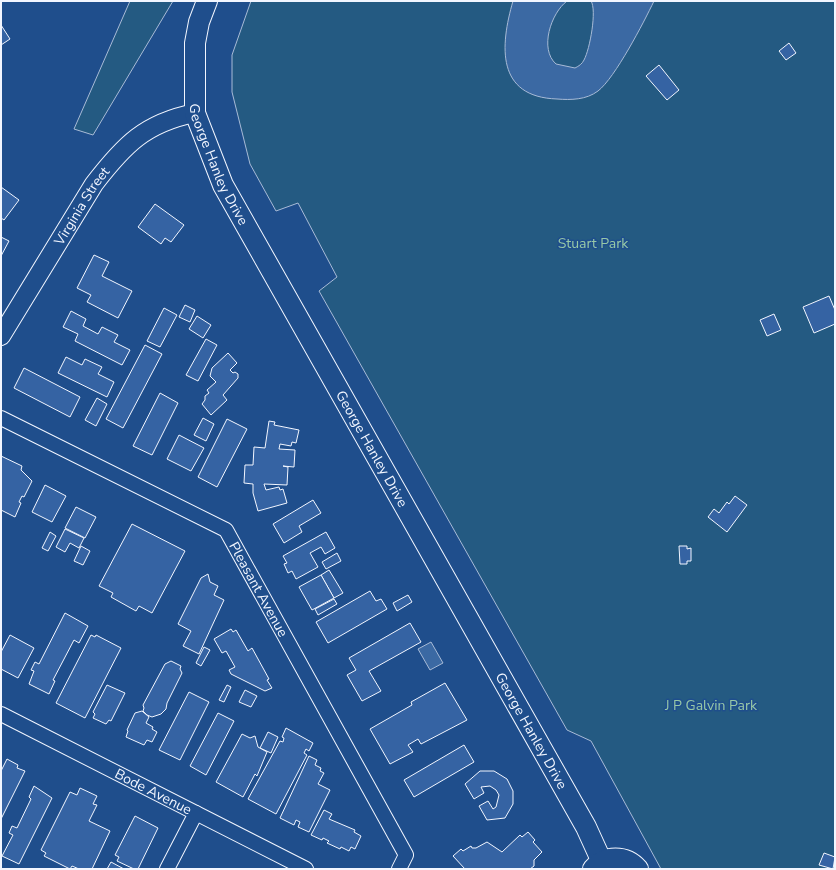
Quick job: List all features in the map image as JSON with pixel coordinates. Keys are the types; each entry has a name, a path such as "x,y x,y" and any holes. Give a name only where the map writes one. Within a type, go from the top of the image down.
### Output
{"main road":[{"name":"George Hanley Drive","path":"207,1 199,22 195,43 195,113 223,185 586,827 597,865"},
{"path":"597,865 619,858 628,861 638,869"}],"street":[{"name":"Virginia Street","path":"1,336 90,191 111,162 129,142 153,127 172,118 195,113"},
{"name":"Pleasant Avenue","path":"1,418 226,530 406,855 399,869"},
{"name":"Bode Avenue","path":"1,714 306,869"},
{"path":"167,869 196,813"}],"green space":[{"path":"130,1 173,1 93,135 74,129"},
{"name":"Stuart Park","path":"251,1 835,1 835,869 661,869 591,741 567,730 319,291 337,277 298,203 276,211 250,164 232,92 232,55"}],"shaded area":[{"path":"513,1 567,1 556,14 552,22 549,31 548,50 556,64 575,68 583,61 588,47 593,21 593,6 591,1 654,1 629,49 605,84 598,91 588,96 578,99 557,99 537,96 523,89 513,79 507,66 505,51 506,35"},
{"path":"431,642 443,663 430,670 418,649"}],"building":[{"path":"1,25 10,39 1,45"},
{"path":"789,43 796,53 786,60 779,51"},
{"path":"659,65 679,90 667,100 646,76"},
{"path":"1,187 19,200 4,220 1,218"},
{"path":"155,204 184,225 171,242 165,238 161,244 138,227"},
{"path":"1,237 9,241 1,256"},
{"path":"94,255 109,262 102,276 132,291 118,318 87,302 91,295 77,288"},
{"path":"829,296 835,310 835,324 814,333 803,307"},
{"path":"185,305 195,310 190,322 179,317"},
{"path":"164,308 177,315 160,347 147,341"},
{"path":"71,311 86,319 83,326 98,334 102,327 118,335 114,342 130,350 122,365 75,341 78,334 63,327"},
{"path":"774,314 781,330 767,336 760,320"},
{"path":"197,316 211,325 203,338 189,329"},
{"path":"206,339 217,345 198,381 186,375"},
{"path":"145,345 162,354 123,428 106,419"},
{"path":"228,353 237,363 230,370 233,373 235,372 238,374 238,378 223,395 227,400 211,415 202,404 205,400 205,396 209,393 207,390 216,382 210,376 212,368"},
{"path":"66,357 82,365 85,359 102,367 98,374 114,382 107,397 58,373"},
{"path":"24,368 80,397 70,417 14,388"},
{"path":"160,393 178,403 152,455 133,446"},
{"path":"97,398 107,404 96,426 85,420"},
{"path":"203,418 214,424 206,441 194,435"},
{"path":"227,419 247,429 217,487 198,477"},
{"path":"269,421 275,422 274,425 299,430 296,443 292,442 291,446 280,444 279,449 295,450 294,467 283,466 288,467 287,485 264,484 266,490 279,487 280,490 283,489 287,503 258,511 253,493 253,484 244,483 245,465 253,465 254,447 265,448"},
{"path":"179,435 204,448 191,471 167,459"},
{"path":"1,456 22,466 21,470 32,481 24,497 22,496 19,502 21,503 15,517 1,510"},
{"path":"45,485 66,496 52,522 32,512"},
{"path":"735,496 747,505 727,532 708,517 714,509 719,513 727,502 729,504"},
{"path":"313,500 321,513 299,526 302,532 284,543 273,524"},
{"path":"76,507 96,517 85,538 65,528"},
{"path":"132,524 185,551 152,613 139,606 136,611 111,597 113,593 99,586"},
{"path":"65,529 84,538 79,548 70,543 65,552 56,547"},
{"path":"50,532 56,536 48,551 42,548"},
{"path":"326,532 335,548 325,554 321,547 310,553 318,567 296,579 292,571 288,573 284,564 287,563 283,556"},
{"path":"81,546 90,551 83,565 74,561"},
{"path":"679,546 687,546 687,549 691,548 691,561 687,561 687,564 680,564"},
{"path":"337,553 341,561 326,569 322,562"},
{"path":"329,570 343,593 334,598 321,575"},
{"path":"208,574 210,582 218,586 214,595 224,600 199,654 183,646 191,631 178,624 201,578"},
{"path":"321,575 334,598 312,610 299,587"},
{"path":"370,591 376,601 381,599 387,609 328,643 316,622"},
{"path":"408,595 412,602 397,611 393,603"},
{"path":"334,599 337,604 318,615 315,609"},
{"path":"65,613 88,626 79,643 74,640 53,680 55,681 49,694 29,684 34,671 31,670 35,662 39,664"},
{"path":"410,623 421,642 369,671 381,691 362,701 347,675 356,670 349,658"},
{"path":"231,629 233,632 236,630 248,651 252,648 269,679 267,680 272,688 265,691 231,674 229,670 235,667 226,651 222,653 214,639"},
{"path":"10,635 34,648 18,678 1,669 1,652"},
{"path":"91,635 95,637 96,635 121,648 85,718 56,703"},
{"path":"204,647 210,650 201,666 196,663"},
{"path":"171,661 181,666 180,669 182,673 167,703 166,709 161,714 152,717 143,711 143,705 165,664"},
{"path":"445,683 467,720 421,744 418,739 408,745 413,752 390,764 370,729 412,705 411,702"},
{"path":"107,685 125,693 111,721 109,720 106,724 93,718 95,714 93,712"},
{"path":"227,685 231,687 224,702 219,700"},
{"path":"245,690 257,696 251,707 239,702"},
{"path":"189,692 209,702 180,760 159,750"},
{"path":"142,711 149,717 146,723 153,727 152,729 157,732 152,742 147,740 144,745 126,737 127,730 135,713"},
{"path":"218,713 234,721 206,775 190,766"},
{"path":"286,728 313,743 309,751 306,749 304,753 307,755 276,814 248,799 280,741 283,742 284,738 282,737"},
{"path":"268,732 278,737 271,753 260,748"},
{"path":"242,734 250,738 255,736 258,747 267,752 257,776 255,774 243,797 216,782"},
{"path":"464,745 474,762 414,797 404,780"},
{"path":"309,756 317,760 315,765 321,768 320,771 324,773 318,784 330,790 309,832 298,827 300,822 296,820 294,825 280,818"},
{"path":"7,759 18,765 17,768 25,771 1,819 1,771"},
{"path":"480,771 494,771 507,779 513,791 513,804 505,818 487,820 479,806 488,801 493,809 496,807 499,795 496,790 490,786 481,787 484,793 474,799 465,784"},
{"path":"34,786 52,798 19,864 2,856 13,835 9,833 12,826 17,828 31,799 29,797"},
{"path":"80,788 97,796 93,804 97,805 89,821 110,831 92,869 79,869 72,866 70,869 44,856 46,853 41,850 70,792 77,795"},
{"path":"324,810 332,814 329,819 355,830 354,832 361,836 355,849 351,847 349,851 341,847 340,849 327,843 329,841 323,838 322,840 311,835"},
{"path":"135,816 158,828 138,869 134,869 117,861 119,857 115,855"},
{"path":"528,832 535,840 533,842 542,852 534,860 534,866 530,869 465,869 453,856 461,849 463,851 471,846 472,848 476,848 487,842 502,852 520,835 522,837"},
{"path":"824,853 835,857 833,869 819,865"},
{"path":"111,862 124,869 107,869"}],"park label":[{"name":"J P Galvin Park","path":"711,705"}]}
